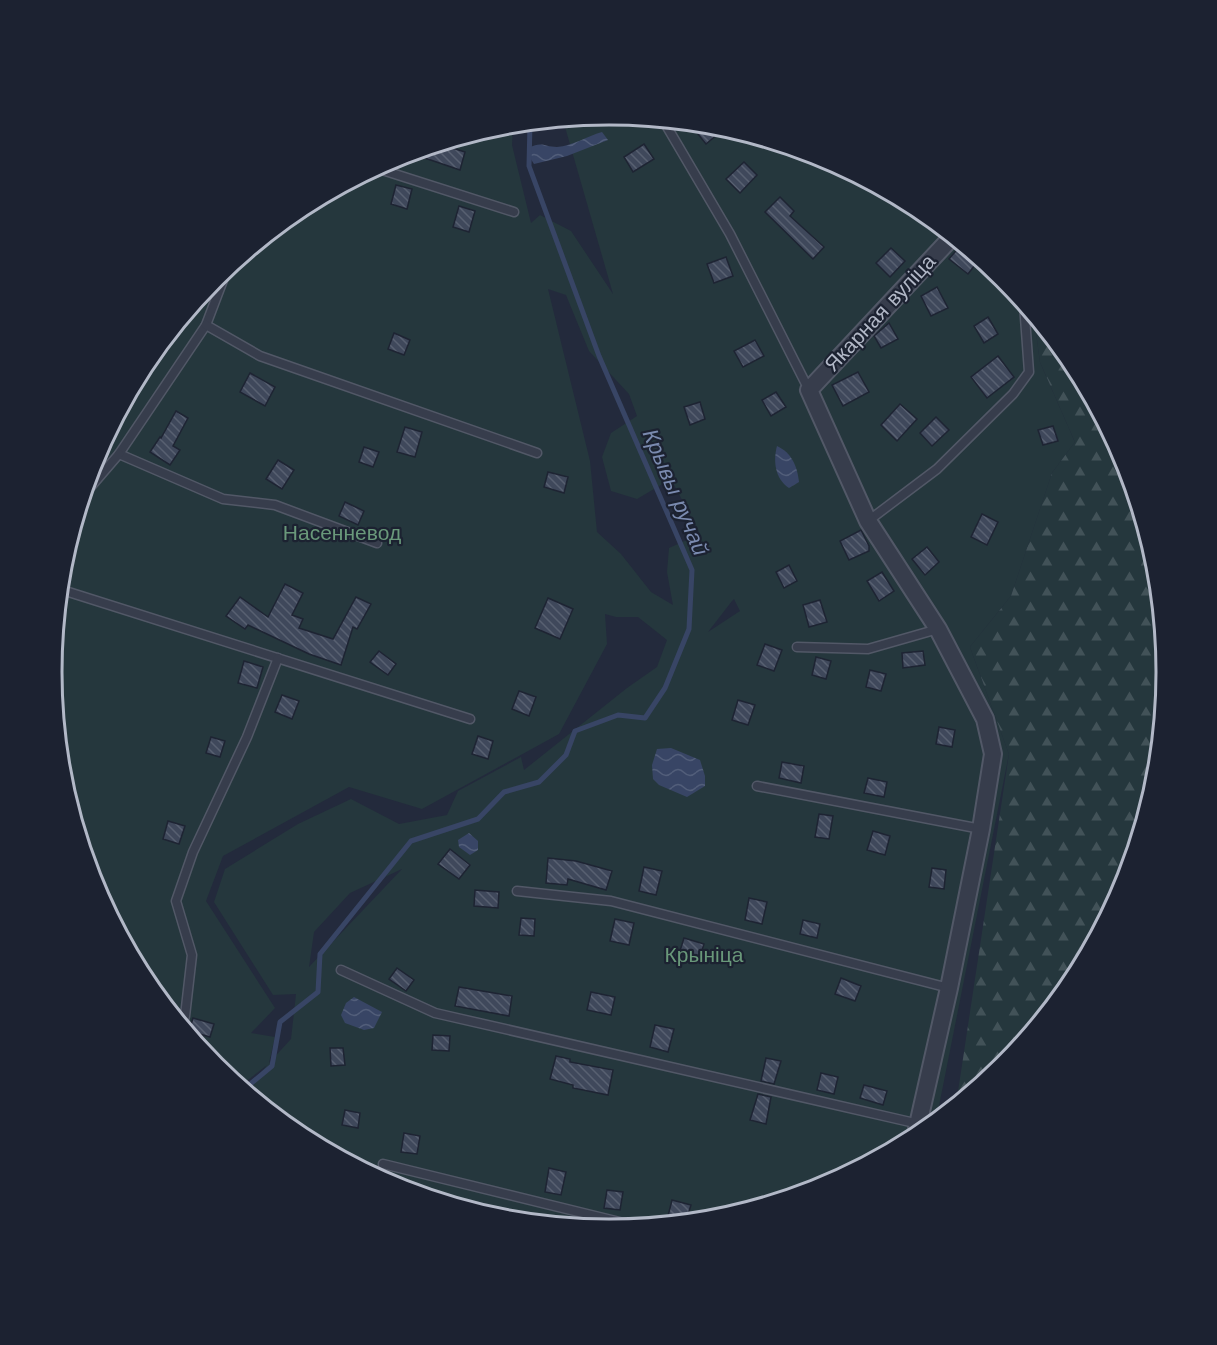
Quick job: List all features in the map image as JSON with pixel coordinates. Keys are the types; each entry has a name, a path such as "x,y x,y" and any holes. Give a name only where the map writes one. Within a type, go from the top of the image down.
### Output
{"street":[{"name":"Якарная вуліца","path":"809,390 946,243"},
{"path":"809,390 868,521 938,629 985,719 993,754 981,829 919,1122"}],"lane":[{"path":"668,129 730,234 809,390"},
{"path":"388,172 514,212"},
{"path":"98,478 119,454 206,325 220,288"},
{"path":"868,521 937,469 1013,394 1029,372 1025,318"},
{"path":"206,325 260,356 537,453"},
{"path":"119,454 223,499 275,505 377,543"},
{"path":"68,592 470,719"},
{"path":"797,646 868,649 938,629"},
{"path":"185,1017 192,955 176,901 193,852 247,737 278,658"},
{"path":"757,786 981,829"},
{"path":"517,891 611,901 949,988"},
{"path":"341,970 435,1013 909,1129"},
{"path":"383,1164 611,1220"}],"green space":[{"path":"608,125 680,130 750,144 818,167 882,199 912,218 969,261 1020,312 1036,332 1040,362 1075,442 1052,473 1011,596 970,647 1009,754 939,1108 882,1146 818,1178 784,1190 750,1201 680,1215 608,1220 537,1215 502,1209 467,1201 399,1178 335,1146 305,1127 250,1086 267,1065 246,1082 222,1059 197,1033 154,976 135,946 103,882 80,814 72,779 66,744 62,672 66,601 80,531 103,463 135,399 154,369 197,312 248,261 305,218 335,199 399,167 467,144 513,134 512,145 531,223 540,215 571,231 613,294 565,128","holes":["548,289 566,295 589,351 629,394 637,416 611,433 602,457 611,491 637,499 671,479 700,534 669,548 667,572 673,605 651,592 621,554 597,532 590,461","734,599 740,611 708,632","605,614 616,617 638,617 667,640 657,667 524,770 521,757 458,791 447,815 399,824 351,799 298,824 225,869 214,902 273,995 296,994 291,1039 269,1063 275,1037 251,1033 275,1008 206,901 223,856 349,787 422,809 559,734 607,644","402,869 309,967 314,932 350,893"]},
{"path":"1036,332 1063,369 1099,431 1114,463 1137,531 1151,601 1154,637 1156,672 1151,744 1137,814 1126,848 1114,882 1082,946 1063,976 1020,1033 958,1093 1009,754 970,647 1011,596 1052,473 1075,442 1040,362"}],"water":[{"path":"602,132 608,140 567,156 534,164 529,156 529,148 533,146 563,146"},
{"path":"777,446 790,456 797,471 799,482 789,488 781,480 776,469"},
{"path":"671,748 700,760 705,776 705,786 687,797 659,785 653,779 652,765 657,749"},
{"path":"469,833 478,841 478,850 470,855 459,847 458,840"},
{"path":"354,997 382,1012 374,1028 364,1030 345,1023 341,1015 346,1003"}],"building":[{"path":"697,133 715,136 706,144"},
{"path":"644,144 654,159 633,172 624,157"},
{"path":"454,148 465,152 460,170 425,158"},
{"path":"744,162 757,175 740,193 726,179"},
{"path":"396,185 412,189 407,209 391,204"},
{"path":"780,197 794,211 790,216 824,247 813,259 765,212"},
{"path":"459,206 475,211 469,232 453,227"},
{"path":"891,248 905,261 890,277 876,263"},
{"path":"956,251 974,266 968,274 949,259"},
{"path":"726,257 733,276 714,283 707,264"},
{"path":"937,287 948,308 931,316 921,296"},
{"path":"988,317 998,334 984,343 974,326"},
{"path":"889,323 898,339 881,348 874,336"},
{"path":"394,333 410,340 404,355 388,349"},
{"path":"755,340 764,356 743,367 734,351"},
{"path":"998,356 1014,377 987,398 971,377"},
{"path":"858,372 869,392 843,406 832,385"},
{"path":"250,373 275,387 265,406 240,392"},
{"path":"776,392 786,407 771,416 762,400"},
{"path":"700,402 705,419 690,425 684,407"},
{"path":"900,404 917,419 897,441 881,425"},
{"path":"176,411 188,418 173,446 180,450 170,465 150,452"},
{"path":"936,417 949,430 932,446 920,433"},
{"path":"1053,426 1058,441 1043,445 1038,430"},
{"path":"405,427 422,432 415,457 397,452"},
{"path":"364,447 379,452 373,467 359,462"},
{"path":"278,460 294,470 282,489 266,479"},
{"path":"548,472 568,477 564,493 544,487"},
{"path":"345,502 364,511 358,525 339,516"},
{"path":"982,514 998,522 987,545 971,537"},
{"path":"861,530 869,551 849,560 840,541"},
{"path":"927,547 939,562 925,575 912,559"},
{"path":"789,565 797,581 784,588 776,572"},
{"path":"882,572 894,591 879,601 867,581"},
{"path":"285,584 303,593 292,615 303,619 299,628 333,639 356,597 371,604 357,629 353,627 341,665 309,654 248,625 245,629 226,616 240,597 268,617"},
{"path":"548,598 573,609 560,639 535,628"},
{"path":"820,600 827,622 809,627 803,605"},
{"path":"765,644 782,650 774,671 757,665"},
{"path":"379,651 396,664 388,675 370,662"},
{"path":"923,651 925,665 903,668 902,653"},
{"path":"816,657 831,661 826,679 812,675"},
{"path":"244,661 263,667 257,688 238,683"},
{"path":"870,670 886,674 881,691 866,687"},
{"path":"519,691 536,697 529,716 512,709"},
{"path":"282,695 299,701 292,719 275,712"},
{"path":"738,700 755,705 748,725 732,720"},
{"path":"939,727 955,730 952,747 936,744"},
{"path":"478,736 493,741 488,759 472,754"},
{"path":"211,737 225,741 220,757 206,753"},
{"path":"782,762 804,766 801,783 779,778"},
{"path":"868,778 887,782 884,797 864,793"},
{"path":"819,814 833,816 829,839 815,837"},
{"path":"168,821 185,826 179,844 163,839"},
{"path":"873,831 890,836 885,855 867,850"},
{"path":"450,849 470,865 459,879 438,864"},
{"path":"548,858 576,861 612,871 606,890 568,879 567,885 546,883"},
{"path":"644,867 662,871 656,895 639,891"},
{"path":"932,868 946,870 944,889 929,887"},
{"path":"475,890 499,892 498,908 474,906"},
{"path":"749,898 767,902 762,924 745,920"},
{"path":"521,918 535,919 534,936 519,935"},
{"path":"615,919 634,923 629,945 610,941"},
{"path":"803,920 820,924 817,938 800,934"},
{"path":"684,938 704,944 699,960 679,954"},
{"path":"397,968 414,980 406,991 389,979"},
{"path":"841,978 861,986 855,1001 835,994"},
{"path":"459,987 512,996 509,1016 455,1006"},
{"path":"591,992 615,997 611,1015 587,1010"},
{"path":"193,1018 214,1024 210,1037 197,1033 191,1025"},
{"path":"655,1025 674,1029 668,1052 650,1047"},
{"path":"433,1035 450,1036 449,1051 432,1050"},
{"path":"330,1048 343,1048 345,1065 331,1066"},
{"path":"556,1056 570,1059 570,1062 613,1070 608,1095 573,1088 573,1085 550,1079"},
{"path":"766,1058 781,1061 774,1084 761,1081"},
{"path":"821,1073 838,1077 834,1094 817,1090"},
{"path":"864,1085 887,1091 883,1105 860,1098"},
{"path":"758,1094 771,1097 766,1124 750,1120"},
{"path":"345,1110 360,1113 358,1128 342,1125"},
{"path":"404,1133 420,1136 417,1154 401,1152"},
{"path":"549,1168 566,1172 561,1195 545,1192"},
{"path":"607,1190 623,1192 620,1210 604,1208"},
{"path":"672,1200 691,1205 688,1214 668,1216"}],"waterway":[{"name":"Крывы ручай","path":"249,1085 272,1066 280,1022 318,992 320,954 411,841 478,819 504,792 539,782 566,755 575,731 618,715 645,718 665,688 689,629 692,570 599,356 529,166 530,131"}],"park label":[{"name":"Насенневод","path":"342,533"},
{"name":"Крыніца","path":"704,955"}]}
